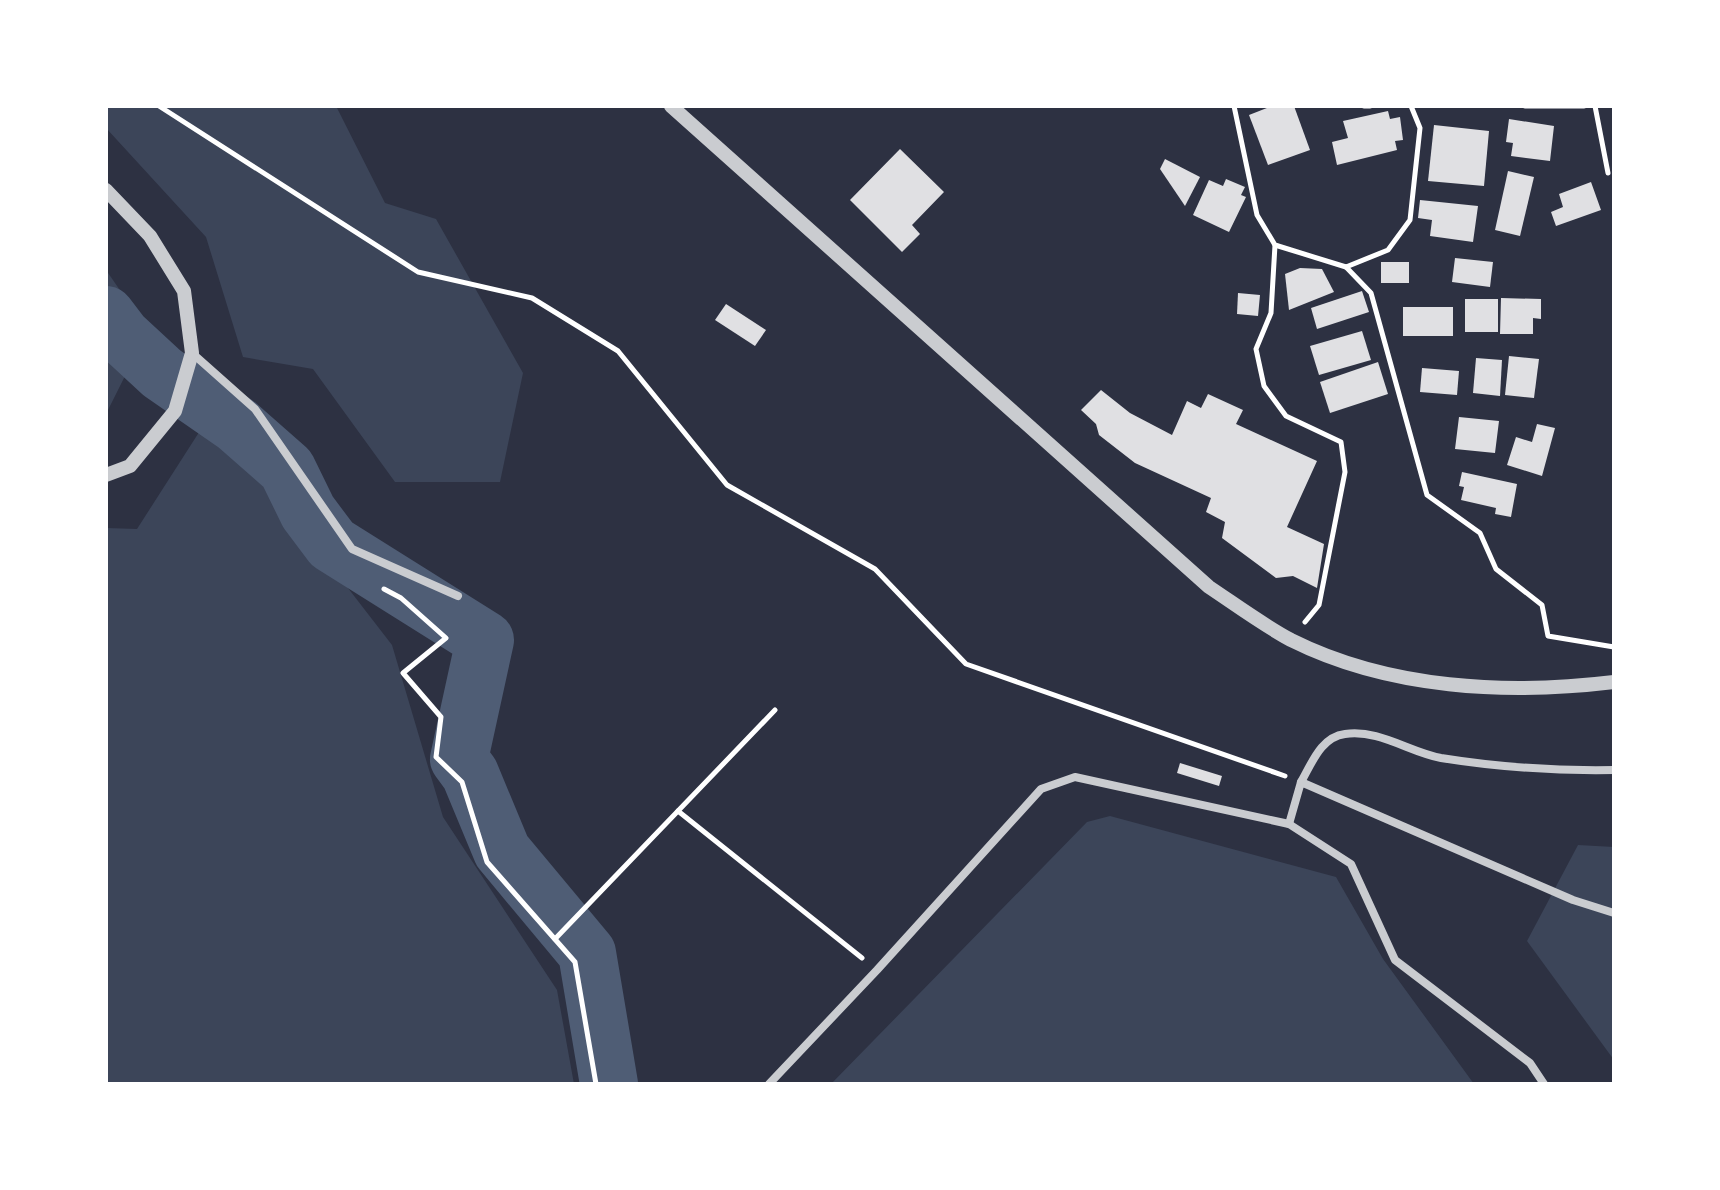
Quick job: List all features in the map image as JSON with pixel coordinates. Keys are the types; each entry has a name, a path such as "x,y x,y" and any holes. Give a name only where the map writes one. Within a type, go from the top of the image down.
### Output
{"street":[{"path":"671,106 1209,587 1290,639 1349,664 1419,681 1513,689 1614,682"},
{"path":"106,190 150,236 184,291 192,353 175,411 130,466 106,475"},
{"path":"192,353 255,409 352,549 458,596"},
{"path":"1289,824 1301,782 1324,743 1344,734 1378,736 1437,757 1507,765 1614,770"},
{"path":"769,1084 1041,789 1075,777 1289,824 1351,864 1395,960 1530,1063 1544,1084"},
{"path":"1301,782 1573,900 1614,913"}],"path":[{"path":"159,106 418,272 532,298 618,351 727,485 875,569 966,664 1301,782"},
{"path":"1234,106 1257,215 1275,245 1271,313 1256,349 1264,386 1286,416 1341,442 1345,472 1319,605 1290,639"},
{"path":"1346,267 1388,250 1410,220 1420,128 1411,106"},
{"path":"1525,106 1584,106"},
{"path":"1595,106 1608,173"},
{"path":"1275,245 1346,267 1371,293 1427,495 1480,533 1496,569 1542,605 1548,636 1614,647"},
{"path":"373,583 401,598 446,638 403,673 441,717 436,757 462,782 487,862 575,962 596,1084"},
{"path":"555,939 775,710"},
{"path":"678,811 877,970"}],"shaded area":[{"path":"106,106 336,106 385,203 436,219 523,373 500,482 395,482 313,369 243,357 206,237 106,128"},
{"path":"106,270 133,309 130,366 106,414"},
{"path":"212,412 392,645 443,817 557,990 574,1084 106,1084 106,528 137,529"},
{"path":"1110,816 1336,877 1383,959 1474,1084 831,1084 1087,822"},
{"path":"1578,845 1614,847 1614,1060 1527,941"}],"building":[{"path":"1272,106 1294,106 1310,150 1268,165 1249,115"},
{"path":"1388,111 1390,119 1400,117 1403,140 1395,141 1397,150 1337,165 1332,142 1348,138 1343,121"},
{"path":"1509,119 1554,126 1550,161 1511,156 1513,143 1506,142"},
{"path":"1434,125 1489,131 1484,186 1428,181"},
{"path":"900,149 944,192 912,225 920,234 902,252 850,200"},
{"path":"1165,159 1200,177 1185,206 1160,169"},
{"path":"1508,171 1534,177 1520,236 1495,230"},
{"path":"1226,179 1245,187 1241,195 1246,197 1229,232 1193,215 1209,180 1223,186"},
{"path":"1591,182 1601,210 1556,226 1551,212 1563,207 1559,194"},
{"path":"1420,200 1478,206 1473,242 1430,236 1432,220 1418,218"},
{"path":"1455,258 1493,262 1490,287 1452,282"},
{"path":"1381,262 1409,262 1409,283 1381,283"},
{"path":"1300,268 1322,269 1334,292 1289,310 1285,274"},
{"path":"1362,291 1369,312 1317,329 1311,308"},
{"path":"1238,293 1260,295 1258,316 1237,314"},
{"path":"1501,298 1541,299 1541,319 1533,318 1533,334 1500,334"},
{"path":"1465,299 1498,299 1498,332 1465,332"},
{"path":"726,304 766,330 755,346 715,320"},
{"path":"1403,307 1453,307 1453,336 1403,336"},
{"path":"1362,331 1371,360 1319,375 1310,346"},
{"path":"1509,356 1539,359 1534,398 1505,395"},
{"path":"1476,358 1502,360 1500,396 1473,393"},
{"path":"1378,362 1388,394 1330,413 1320,382"},
{"path":"1422,368 1459,371 1457,395 1420,392"},
{"path":"1101,390 1130,413 1172,435 1187,401 1201,408 1208,394 1243,410 1236,424 1317,461 1287,527 1324,544 1317,588 1293,576 1276,578 1222,538 1225,522 1206,512 1211,498 1135,463 1099,435 1096,424 1081,410"},
{"path":"1459,417 1499,421 1495,453 1455,449"},
{"path":"1537,424 1555,428 1542,476 1507,465 1516,437 1532,442"},
{"path":"1462,472 1517,484 1511,517 1495,514 1496,508 1461,500 1464,487 1459,486"},
{"path":"1180,763 1222,776 1219,786 1177,773"}],"waterway":[{"path":"106,315 122,336 162,373 237,425 287,469 308,512 332,544 485,640 459,759 470,774 502,851 587,953 609,1084"}]}
